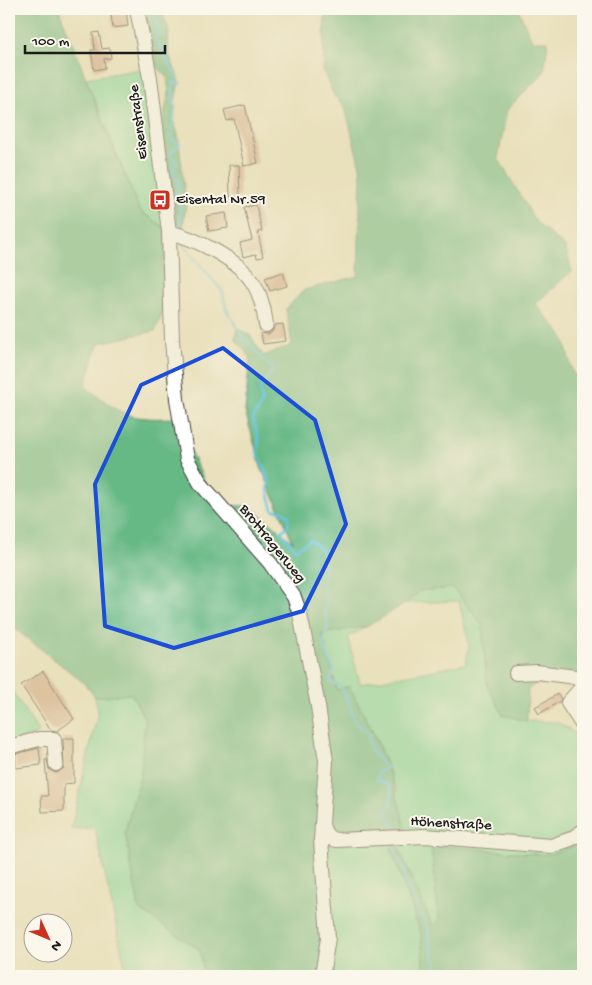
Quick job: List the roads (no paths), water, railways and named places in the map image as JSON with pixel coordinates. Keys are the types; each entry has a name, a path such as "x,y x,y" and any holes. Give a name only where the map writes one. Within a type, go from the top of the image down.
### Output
{"street":[{"name":"Eisenstraße","path":"137,9 175,234"},
{"path":"175,234 216,252 250,278 264,308 266,325"},
{"name":"Brottragerweg","path":"175,234 172,340 177,398 188,459 201,484 270,563 294,597 300,614 325,746 326,766 322,824 328,938 322,976"},
{"path":"516,673 537,672 583,678"},
{"path":"583,686 568,703 583,726"},
{"path":"9,747 39,739 54,738 56,764"},
{"name":"Höhenstraße","path":"322,824 325,834 331,839 337,840 425,836 551,846 571,839 583,831"}],"waterway":[{"path":"152,9 160,33 155,38 181,84 172,82 175,107 171,139 180,144 170,153 177,164 171,174 178,180 179,190 173,193 181,199 179,229"},
{"path":"180,241 223,292 226,309 243,337 271,367 271,374 260,386 262,403 253,419 259,440 257,451 269,481 268,491 273,510 282,511 289,516 288,526 281,532 296,549 310,540 323,553 323,585 327,602 325,613 328,623 323,644 334,670 330,682 339,685 349,702 354,721 369,734 371,749 387,768 379,772 377,780 391,786 391,807 386,812 395,828"},
{"path":"395,845 396,857 405,869 406,883 428,929 429,942 438,968 434,976"}],"place":[{"name":"Eisental Nr.59","path":"160,200"}]}
